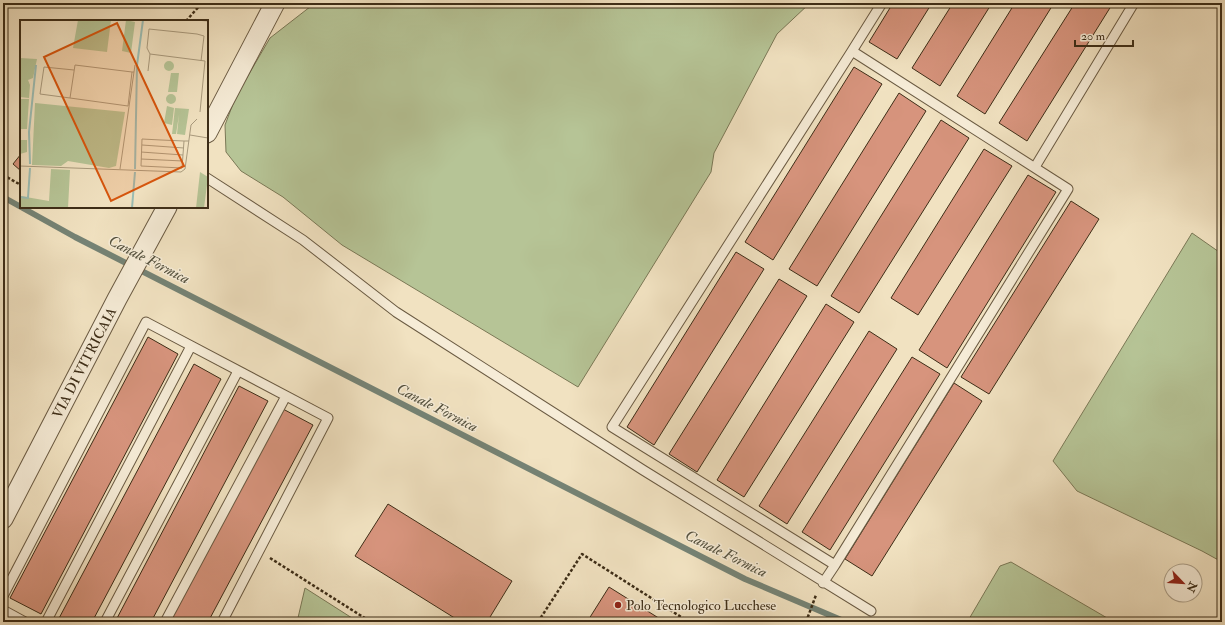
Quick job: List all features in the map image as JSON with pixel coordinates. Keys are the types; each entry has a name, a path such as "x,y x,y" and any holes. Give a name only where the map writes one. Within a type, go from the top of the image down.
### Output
{"street":[{"path":"208,131 275,3"},
{"name":"VIA DI VITRICAIA","path":"3,519 148,240 166,208"}],"lane":[{"path":"835,565 612,427 882,3"},
{"path":"1035,167 1134,3"},
{"path":"823,583 1068,189 852,51"},
{"path":"208,179 304,240 396,312 643,470 823,583 871,611"},
{"path":"3,596 146,322 328,418 222,622"},
{"path":"46,622 191,346"},
{"path":"105,622 238,371"},
{"path":"165,622 286,396"},
{"path":"3,610 25,622"}],"path":[{"path":"187,20 202,3"},
{"path":"3,175 20,184"},
{"path":"538,622 582,554 689,622"},
{"path":"278,564 371,622"},
{"path":"807,620 814,598"}],"green space":[{"path":"315,3 810,3 777,34 714,153 711,172 578,387 342,245 283,197 241,171 226,152 225,125 236,96 270,38"},
{"path":"1192,233 1222,254 1222,562 1077,491 1053,461"},
{"path":"1011,562 1114,622 970,622 969,619 1000,566"},
{"path":"305,588 352,618 349,622 297,622"}],"building":[{"path":"893,3 932,3 897,59 869,42"},
{"path":"953,3 992,3 940,86 912,68"},
{"path":"1015,3 1054,3 985,114 957,96"},
{"path":"1075,3 1113,3 1027,141 999,123"},
{"path":"854,67 882,84 773,260 745,242"},
{"path":"899,93 926,111 817,286 789,269"},
{"path":"941,120 969,138 859,313 831,296"},
{"path":"984,149 1012,166 918,315 891,298"},
{"path":"20,155 20,170 13,164"},
{"path":"1028,175 1056,192 947,368 919,350"},
{"path":"1071,201 1099,219 989,394 961,377"},
{"path":"736,252 764,269 654,445 627,427"},
{"path":"779,279 807,296 697,472 669,454"},
{"path":"826,304 854,322 744,497 717,480"},
{"path":"869,331 897,349 787,524 759,506"},
{"path":"148,337 178,354 41,614 10,598"},
{"path":"912,357 940,374 830,550 802,532"},
{"path":"194,364 221,379 92,622 57,622"},
{"path":"954,383 982,401 872,576 845,559"},
{"path":"239,386 268,401 151,622 115,622"},
{"path":"283,409 313,425 208,622 170,622"},
{"path":"388,504 512,581 487,622 461,622 355,556"},
{"name":"Polo Tecnologico Lucchese","path":"609,587 665,622 587,622"}],"waterway":[{"name":"Canale Formica","path":"3,197 20,206"},
{"name":"Canale Formica","path":"23,208 75,237 745,579 846,622"}],"place":[{"name":"Polo Tecnologico Lucchese","path":"618,605"}]}
